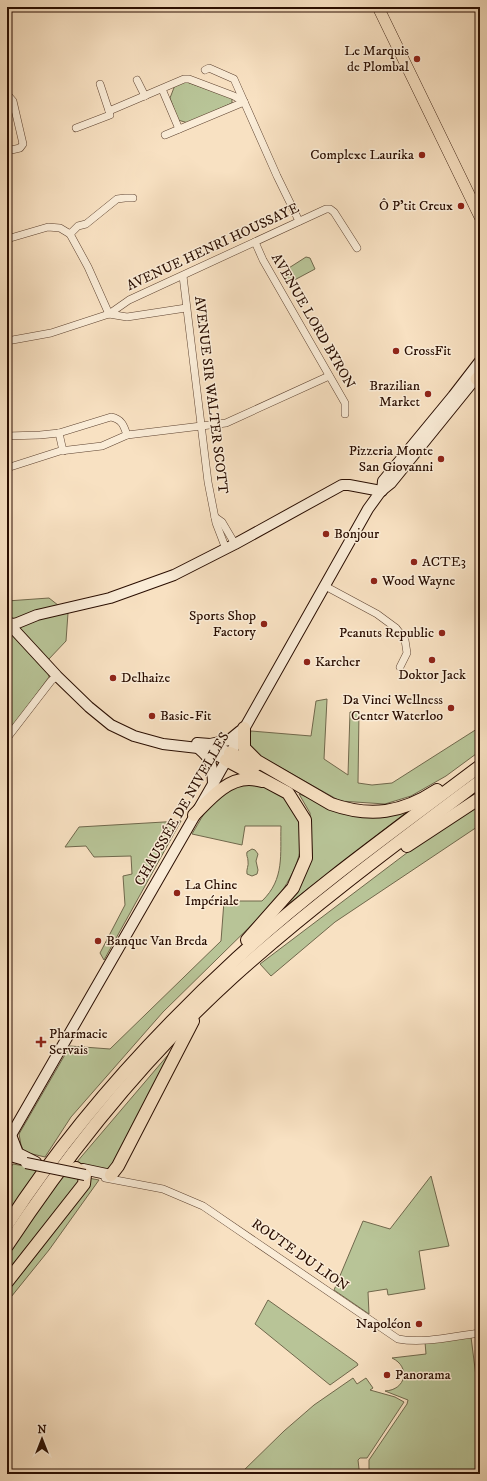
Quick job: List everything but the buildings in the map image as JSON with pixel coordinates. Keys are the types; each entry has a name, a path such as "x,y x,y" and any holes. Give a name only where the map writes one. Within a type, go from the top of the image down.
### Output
{"highway":[{"path":"244,728 244,748 257,760 288,780 331,804 358,812 380,812 394,810 428,796 461,773 479,767"},
{"path":"228,756 288,780"},
{"path":"228,756 288,793 305,820 306,858 293,888 242,946 238,957"},
{"path":"7,1225 66,1142 128,1068 189,1003 238,957 334,878 479,767"},
{"path":"194,815 230,783 248,779 271,783"},
{"path":"7,1246 75,1150 135,1076 197,1012 232,978 367,866 480,781"},
{"path":"367,866 386,860 480,798"},
{"path":"108,1176 118,1166 197,1012"},
{"path":"7,1282 84,1184 82,1171"}],"main road":[{"path":"378,7 480,217"},
{"name":"CHAUSSÉE DE NIVELLES","path":"382,491 383,481 480,361"},
{"name":"CHAUSSÉE DE NIVELLES","path":"9,1139 213,784 368,509 479,376"},
{"path":"8,624 20,623 37,615 89,604 124,594 174,575 236,544 345,484 382,491"},
{"path":"8,624 57,676 89,707 112,725 134,736 163,744 198,748 228,756"},
{"path":"179,745 195,743 210,744 229,740 244,728"},
{"path":"210,744 228,756"},
{"path":"198,748 211,763 213,784"},
{"name":"ROUTE DU LION","path":"9,1139 18,1153 30,1162"},
{"name":"ROUTE DU LION","path":"7,1156 11,1160 53,1163 108,1176"}],"street":[{"path":"204,70 209,68 234,79 277,176 299,221"},
{"path":"109,111 184,79 189,79 234,96 244,102"},
{"path":"137,80 145,96"},
{"path":"76,128 110,115 100,84"},
{"path":"162,89 179,129"},
{"path":"7,94 13,101 23,144 20,148 7,151"},
{"path":"164,135 244,102"},
{"path":"70,234 78,226 86,224 117,199 133,198"},
{"name":"AVENUE HENRI HOUSSAYE","path":"7,341 51,333 109,314 129,300 326,209 330,209 334,212 357,248"},
{"path":"7,239 48,227 60,228 70,234 109,314"},
{"name":"AVENUE LORD BYRON","path":"255,242 263,260 345,403 345,414"},
{"name":"AVENUE SIR WALTER SCOTT","path":"183,276 208,482 215,517 226,549"},
{"name":"AVENUE HENRI HOUSSAYE","path":"109,314 127,317 186,308"},
{"path":"7,468 63,451 98,447 127,435 201,427 231,421 329,376"},
{"path":"7,436 40,436 59,433 111,417 122,422 127,435"},
{"path":"59,433 63,451"},
{"path":"215,517 222,522 236,544"},
{"path":"324,586 377,614 396,628 404,640 407,653 400,667"},
{"path":"7,738 51,681 57,676"},
{"name":"ROUTE DU LION","path":"108,1176 163,1189 203,1206 398,1339 426,1340 480,1333"}],"green space":[{"path":"184,81 232,98 232,103 188,123 178,120 170,98 175,85"},
{"path":"306,257 310,258 315,269 287,284 281,273"},
{"path":"49,598 68,613 66,641 48,660 49,677 7,734 7,601"},
{"path":"327,699 324,759 348,775 350,712 359,712 358,783 372,785 392,783 480,727 480,751 446,776 411,796 385,804 340,801 255,753 248,742 251,731 311,736 316,701"},
{"path":"259,782 288,800 296,813 300,825 300,849 293,872 287,883 273,904 163,1012 71,1117 45,1157 24,1152 19,1134 70,1046 110,1049 221,941 224,901 262,901 275,884 280,866 281,826 245,826 242,845 192,834 209,806 225,788 237,783"},
{"path":"299,794 354,815 408,811 282,909 312,856 310,813"},
{"path":"480,805 480,825 335,922 271,976 260,964 416,846"},
{"path":"181,821 104,960 100,953 125,905 123,876 132,874 131,856 94,857 86,846 65,847 79,827"},
{"path":"252,849 258,854 256,861 258,870 257,874 252,876 247,874 247,852"},
{"path":"179,1042 111,1171 76,1163"},
{"path":"13,1164 99,1180 49,1250 7,1302 7,1173"},
{"path":"431,1176 449,1246 419,1251 425,1289 388,1295 387,1289 368,1292 369,1314 334,1290 363,1221 390,1229"},
{"path":"268,1300 358,1365 330,1385 255,1324"},
{"path":"471,1337 480,1408 480,1474 240,1474 284,1431 314,1405 353,1378 357,1384 366,1378 373,1388 370,1390 395,1397 404,1402 367,1458 360,1458 358,1460 359,1469 361,1471 368,1471 369,1460 407,1404 408,1400 385,1391 398,1387 404,1378 402,1367 392,1358 426,1354 425,1342"}],"place":[{"name":"Le Marquis de Plombal","path":"417,59"},
{"name":"Complexe Laurika","path":"422,155"},
{"name":"Ô P'tit Creux","path":"461,206"},
{"name":"CrossFit","path":"396,351"},
{"name":"Brazilian Market","path":"428,394"},
{"name":"Pizzeria Monte San Giovanni","path":"441,459"},
{"name":"Bonjour","path":"326,534"},
{"name":"ACTE3","path":"414,562"},
{"name":"Wood Wayne","path":"374,581"},
{"name":"Sports Shop Factory","path":"264,624"},
{"name":"Peanuts Republic","path":"442,633"},
{"name":"Doktor Jack","path":"432,660"},
{"name":"Karcher","path":"307,662"},
{"name":"Delhaize","path":"113,678"},
{"name":"Da Vinci Wellness Center Waterloo","path":"451,708"},
{"name":"Basic-Fit","path":"152,716"},
{"name":"La Chine Impériale","path":"177,893"},
{"name":"Banque Van Breda","path":"98,941"},
{"name":"Pharmacie Servais","path":"41,1042"},
{"name":"Napoléon","path":"419,1324"},
{"name":"Panorama","path":"387,1375"}]}
